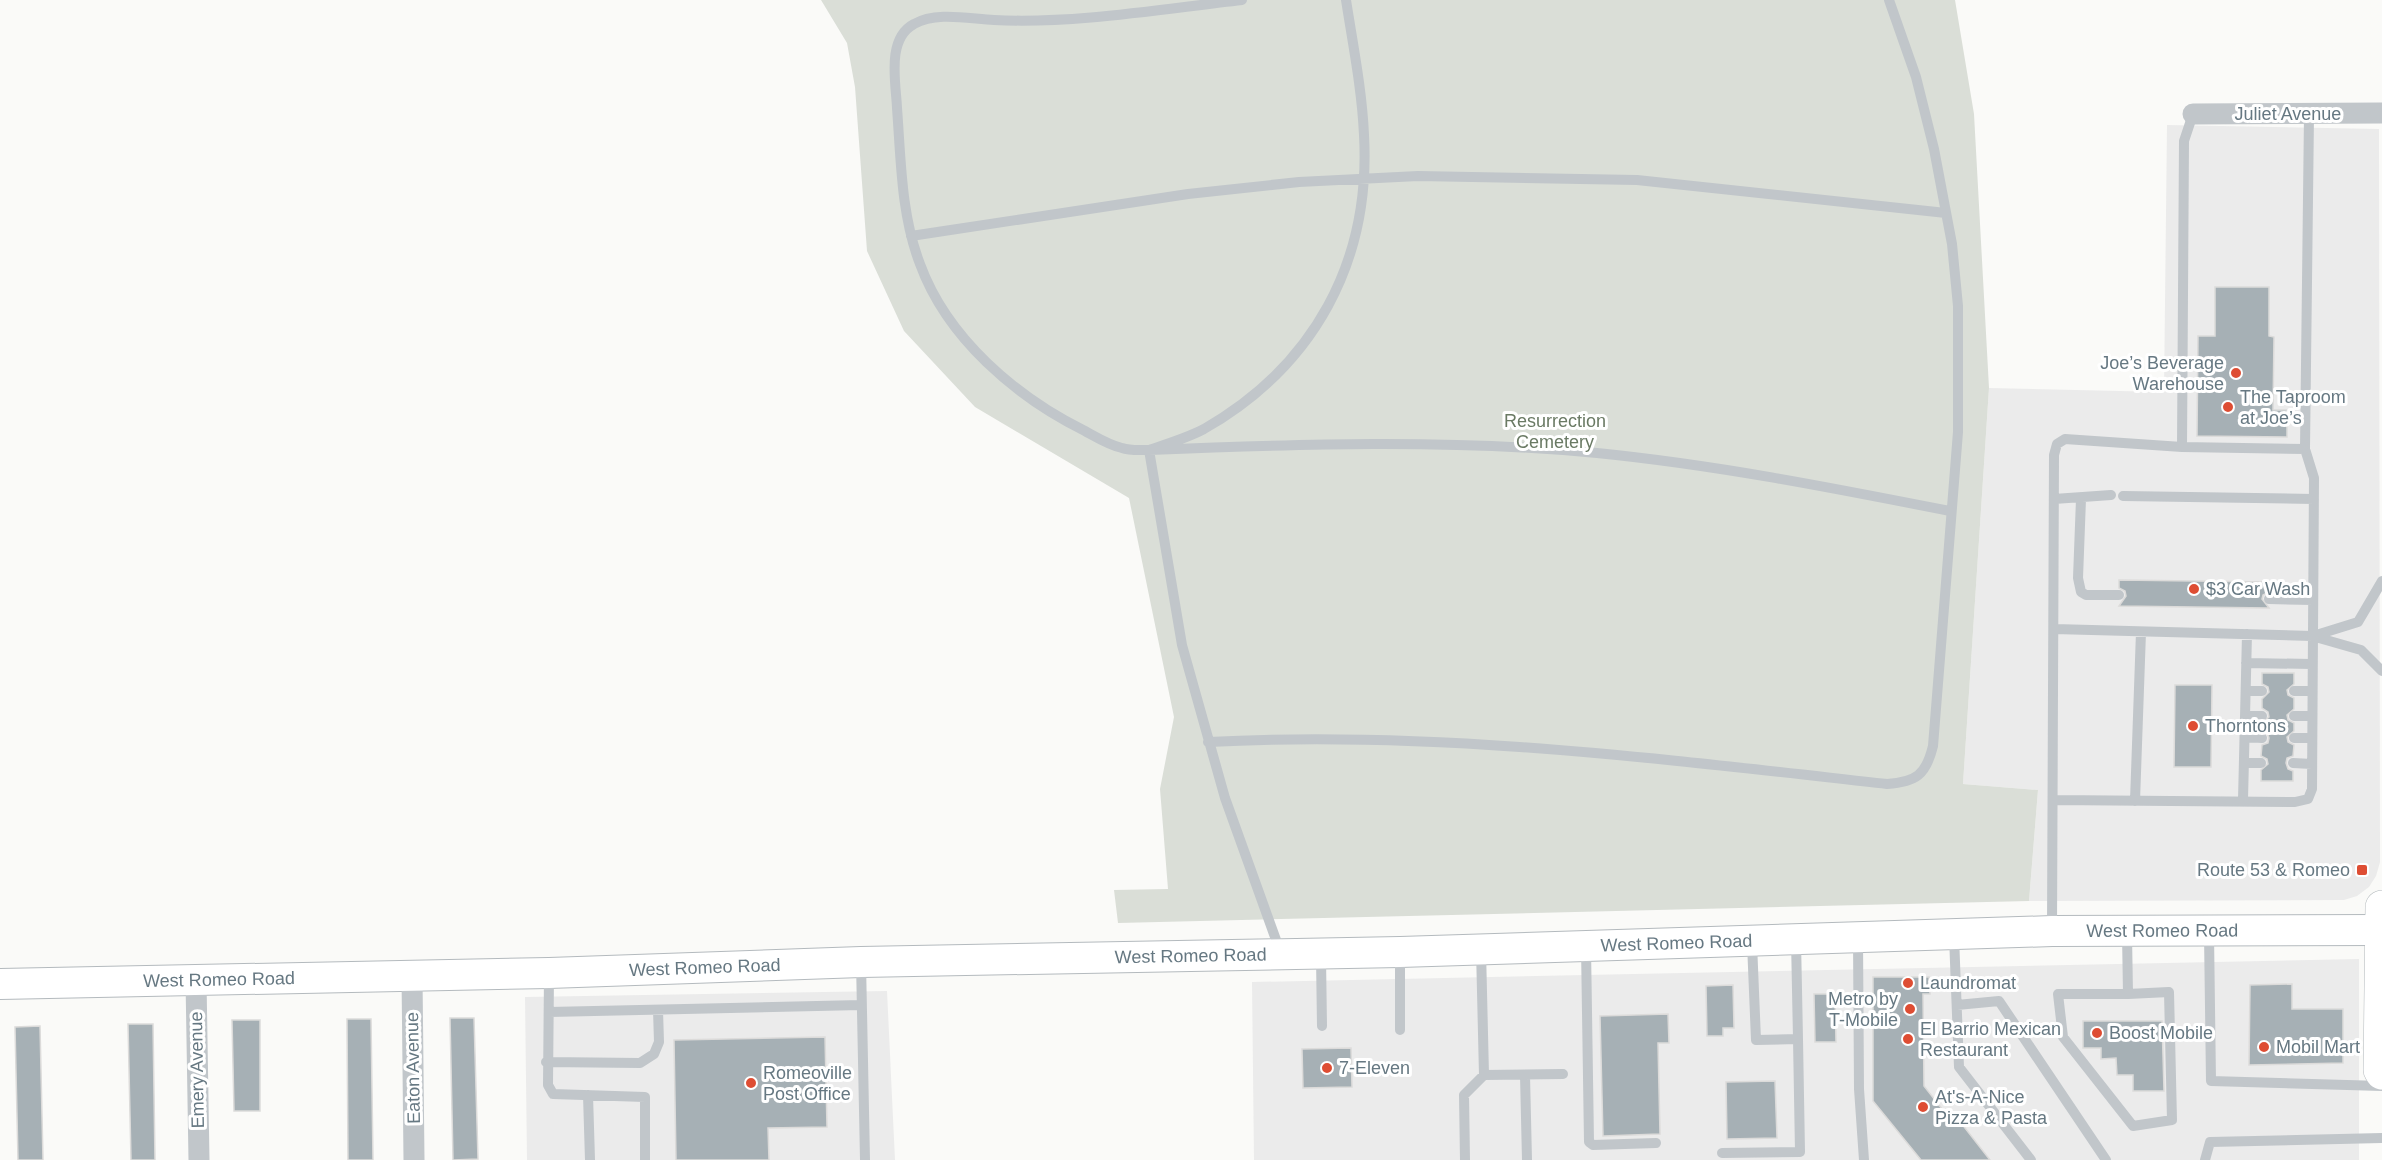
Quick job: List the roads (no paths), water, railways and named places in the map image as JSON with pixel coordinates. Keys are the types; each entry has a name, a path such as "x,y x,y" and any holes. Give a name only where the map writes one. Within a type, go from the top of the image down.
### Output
{"main road":[{"path":"2382,907 2379,1070 2382,1072"},
{"name":"West Romeo Road","path":"0,984 549,973 861,962 1481,950 2052,931 2382,930"}],"street":[{"name":"Juliet Avenue","path":"2193,114 2382,113"},
{"name":"Eaton Avenue","path":"412,976 414,1160"},
{"name":"Emery Avenue","path":"196,980 199,1160"}],"lane":[{"path":"1242,0 1033,21 954,18 915,23 901,37 894,62 904,196 911,236 931,290 946,316 984,358 1009,381 1067,422 1122,449 1340,443 1503,447 1584,452 1744,471 1950,511"},
{"path":"1149,450 1202,430 1236,408 1272,378 1307,342 1326,313 1341,277 1361,209 1364,178 1364,135 1346,0"},
{"path":"1208,742 1280,738 1463,743 1577,752 1887,784 1915,779 1930,762 1934,746 1950,511 1958,432 1958,306 1946,213 1916,77 1889,0"},
{"path":"2182,447 2184,141 2193,114"},
{"path":"2054,800 2295,802 2308,799 2312,789 2314,478 2305,449 2309,115"},
{"path":"911,236 1188,194 1364,178 1482,175 1637,180 1946,213"},
{"path":"2052,931 2054,455 2057,444 2066,439 2182,447 2305,449"},
{"path":"1149,450 1182,645 1208,742 1281,954"},
{"path":"2054,499 2081,499 2111,495"},
{"path":"2124,496 2314,499"},
{"path":"2081,499 2078,578 2081,592 2086,596 2119,596"},
{"path":"2312,636 2358,622 2382,581"},
{"path":"2269,599 2313,600"},
{"path":"2054,629 2312,636 2361,650 2382,671"},
{"path":"2135,801 2141,632"},
{"path":"2243,800 2247,634"},
{"path":"2246,663 2312,664"},
{"path":"2246,691 2262,691"},
{"path":"2294,691 2312,691"},
{"path":"2246,716 2262,716"},
{"path":"2294,716 2312,716"},
{"path":"2245,737 2262,738"},
{"path":"2294,738 2312,738"},
{"path":"2244,762 2261,763"},
{"path":"2293,763 2312,764"},
{"path":"2127,930 2128,994"},
{"path":"2209,930 2211,1081 2382,1086"},
{"path":"1954,935 1959,1067 2031,1160"},
{"path":"1858,938 1859,1089 1864,1160"},
{"path":"1722,1152 1800,1152 1796,939"},
{"path":"1752,940 1756,1040 1798,1039"},
{"path":"1586,947 1589,1142 1593,1144 1656,1143"},
{"path":"1481,950 1484,1075"},
{"path":"1400,952 1400,1030"},
{"path":"1321,953 1322,1026"},
{"path":"861,962 865,1160"},
{"path":"549,973 546,1062 548,1085 553,1094 645,1097 645,1160"},
{"path":"2169,992 2172,1120 2133,1126 2063,1037 2058,994 2128,994 2169,992"},
{"path":"1957,1005 1999,1002 2106,1160"},
{"path":"549,1012 861,1005"},
{"path":"546,1062 640,1063 654,1054 659,1042 658,1010"},
{"path":"1465,1160 1464,1095 1484,1075 1563,1074"},
{"path":"1524,1075 1527,1160"},
{"path":"588,1095 590,1160"},
{"path":"2205,1160 2210,1142 2382,1138"}],"place":[{"name":"Joe’s Beverage Warehouse","path":"2236,373"},
{"name":"The Taproom at Joe’s","path":"2228,407"},
{"name":"$3 Car Wash","path":"2194,589"},
{"name":"Thorntons","path":"2193,726"},
{"name":"Route 53 & Romeo","path":"2362,870"},
{"name":"Laundromat","path":"1908,983"},
{"name":"Metro by T-Mobile","path":"1910,1009"},
{"name":"Boost Mobile","path":"2097,1033"},
{"name":"El Barrio Mexican Restaurant","path":"1908,1039"},
{"name":"Mobil Mart","path":"2264,1047"},
{"name":"7-Eleven","path":"1327,1068"},
{"name":"Romeoville Post Office","path":"751,1083"},
{"name":"At's-A-Nice Pizza & Pasta","path":"1923,1107"}],"park label":[{"name":"Resurrection Cemetery","path":"1555,431"}]}
